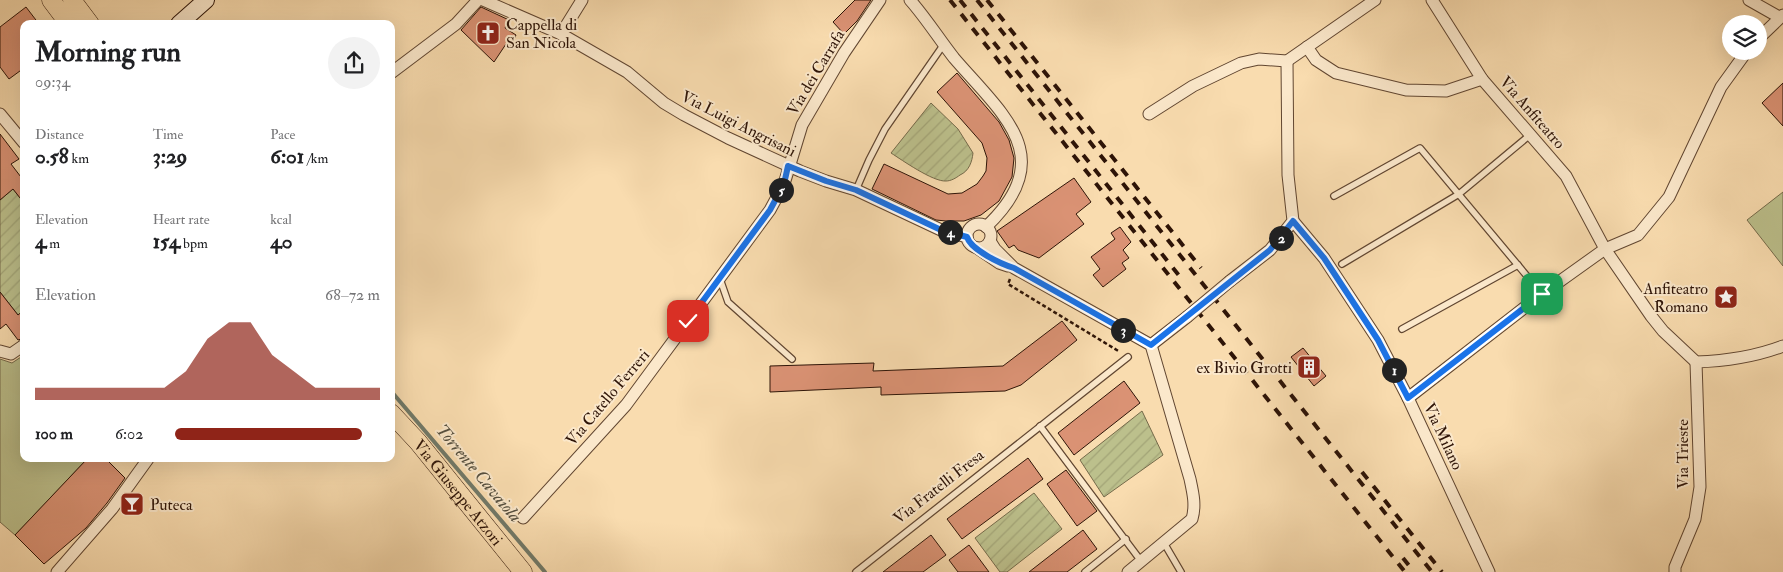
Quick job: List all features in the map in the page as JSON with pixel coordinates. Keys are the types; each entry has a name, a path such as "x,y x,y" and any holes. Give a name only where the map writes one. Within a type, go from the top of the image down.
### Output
{"main road":[{"path":"51,0 66,20"},
{"path":"72,0 87,20"},
{"path":"183,20 206,0"},
{"name":"Via Giuseppe Atzori","path":"395,417 418,442 523,572"}],"street":[{"path":"395,70 456,24 478,0"},
{"name":"Via Luigi Angrisani","path":"483,0 561,34 626,72 664,103 684,115 788,166 856,190 941,230 967,237"},
{"path":"561,34 582,0"},
{"name":"Via dei Carrafa","path":"788,166 802,125 844,53 880,0"},
{"path":"910,0 944,44 1008,119 1017,138 1021,155 1020,176 1013,194 1004,208 986,226"},
{"path":"1149,114 1193,86 1241,63 1259,59 1287,61 1375,0"},
{"name":"Via Anfiteatro","path":"1432,0 1482,79 1566,176 1605,249 1663,331 1696,362"},
{"path":"1749,0 1781,16 1767,30"},
{"path":"1306,48 1316,60 1336,73 1406,90 1446,91 1482,79"},
{"path":"1408,398 1542,294 1605,249 1638,236 1669,197 1721,87 1741,60"},
{"path":"1151,345 1270,250 1293,221 1288,175 1287,61"},
{"path":"0,114 20,137"},
{"name":"Via Catello Ferreri","path":"523,518 626,405 770,210 784,184 788,166"},
{"name":"Via Milano","path":"1293,221 1324,258 1378,340 1408,398 1489,572"},
{"path":"1014,268 995,249 990,241 990,233 986,226 978,224 971,227 967,233 970,244 999,262 1014,268 1151,345 1190,479 1195,510 1192,520 1128,572"},
{"path":"977,248 984,246 990,241"},
{"path":"1696,362 1714,361 1766,352 1783,346"},
{"path":"0,351 11,354 20,348"},
{"name":"Via Trieste","path":"1674,572 1694,519 1700,486 1696,362"},
{"path":"57,572 112,509 146,462"}],"lane":[{"path":"856,190 885,129 944,44"},
{"path":"1342,264 1459,194 1530,135"},
{"path":"1334,196 1420,148 1542,294"},
{"path":"1402,329 1518,264"},
{"path":"720,279 728,302 792,359"},
{"name":"Via Fratelli Fresa","path":"856,572 1128,357"},
{"path":"1040,426 1141,561"},
{"path":"1084,572 1126,539"},
{"path":"1164,543 1181,572"}],"path":[{"path":"1014,268 1008,284 1128,357"}],"green space":[{"path":"931,103 958,129 973,153 968,169 955,178 946,181 933,178 891,153"},
{"path":"13,189 20,198 20,313 18,315 0,292 0,200"},
{"path":"1783,192 1783,266 1747,220"},
{"path":"20,358 20,462 84,462 15,535 0,522 0,359 12,363"},
{"path":"1142,411 1163,455 1104,497 1080,460"},
{"path":"1034,493 1062,529 1007,572 1000,572 975,538"}],"building":[{"path":"855,0 871,0 857,21 844,34 833,22"},
{"path":"26,7 36,20 20,20 20,71 9,79 0,67 0,27"},
{"name":"Cappella di San Nicola","path":"481,7 509,20 505,28 516,35 511,46 506,44 494,62 461,30"},
{"path":"957,73 999,122 1009,140 1014,158 1012,177 999,201 981,215 964,221 936,220 872,189 884,164 948,194 962,193 977,184 983,176 986,171 987,158 982,143 937,92"},
{"path":"1783,83 1783,126 1762,103"},
{"path":"0,134 19,159 11,164 20,176 20,198 13,189 0,200"},
{"path":"1074,178 1091,202 1076,214 1084,224 1039,258 1018,250 1014,245 1009,248 997,231"},
{"path":"1120,227 1131,242 1123,250 1129,258 1122,263 1126,269 1103,287 1093,275 1100,269 1091,257 1115,239 1111,233"},
{"path":"0,292 18,315 20,313 20,339 18,340 6,324 0,329"},
{"path":"1062,321 1077,340 1021,385 1005,391 881,395 881,387 770,392 770,366 874,363 873,371 1003,366"},
{"name":"ex Bivio Grotti","path":"1303,348 1326,376 1314,386 1291,357"},
{"path":"1124,381 1140,403 1074,455 1058,433"},
{"path":"1028,458 1043,479 962,539 947,519"},
{"path":"84,462 109,462 125,478 86,528 44,564 15,535"},
{"path":"1066,470 1097,511 1077,526 1047,484"},
{"path":"1083,530 1097,549 1067,572 1029,572"},
{"path":"931,535 946,555 923,572 883,572"},
{"path":"969,545 989,572 958,572 949,560"}],"waterway":[{"name":"Torrente Cavaiola","path":"395,396 545,572"}],"railway":[{"path":"950,0 1405,572"},
{"path":"960,0 1181,278"},
{"path":"977,0 1432,572"},
{"path":"987,0 1201,268"},
{"path":"1362,472 1442,572"},
{"path":"1403,558 1414,572"}],"place":[{"name":"Cappella di San Nicola","path":"488,33"},
{"name":"Anfiteatro Romano","path":"1726,297"},
{"name":"ex Bivio Grotti","path":"1309,367"},
{"name":"Puteca","path":"132,504"}],"route":[{"path":"688,321 770,210 784,184 788,166 800,172 856,190 941,230 967,237 970,244 999,262 1014,268 1151,345 1270,250 1293,221 1324,258 1354,302 1378,340 1408,398 1542,294"}]}
